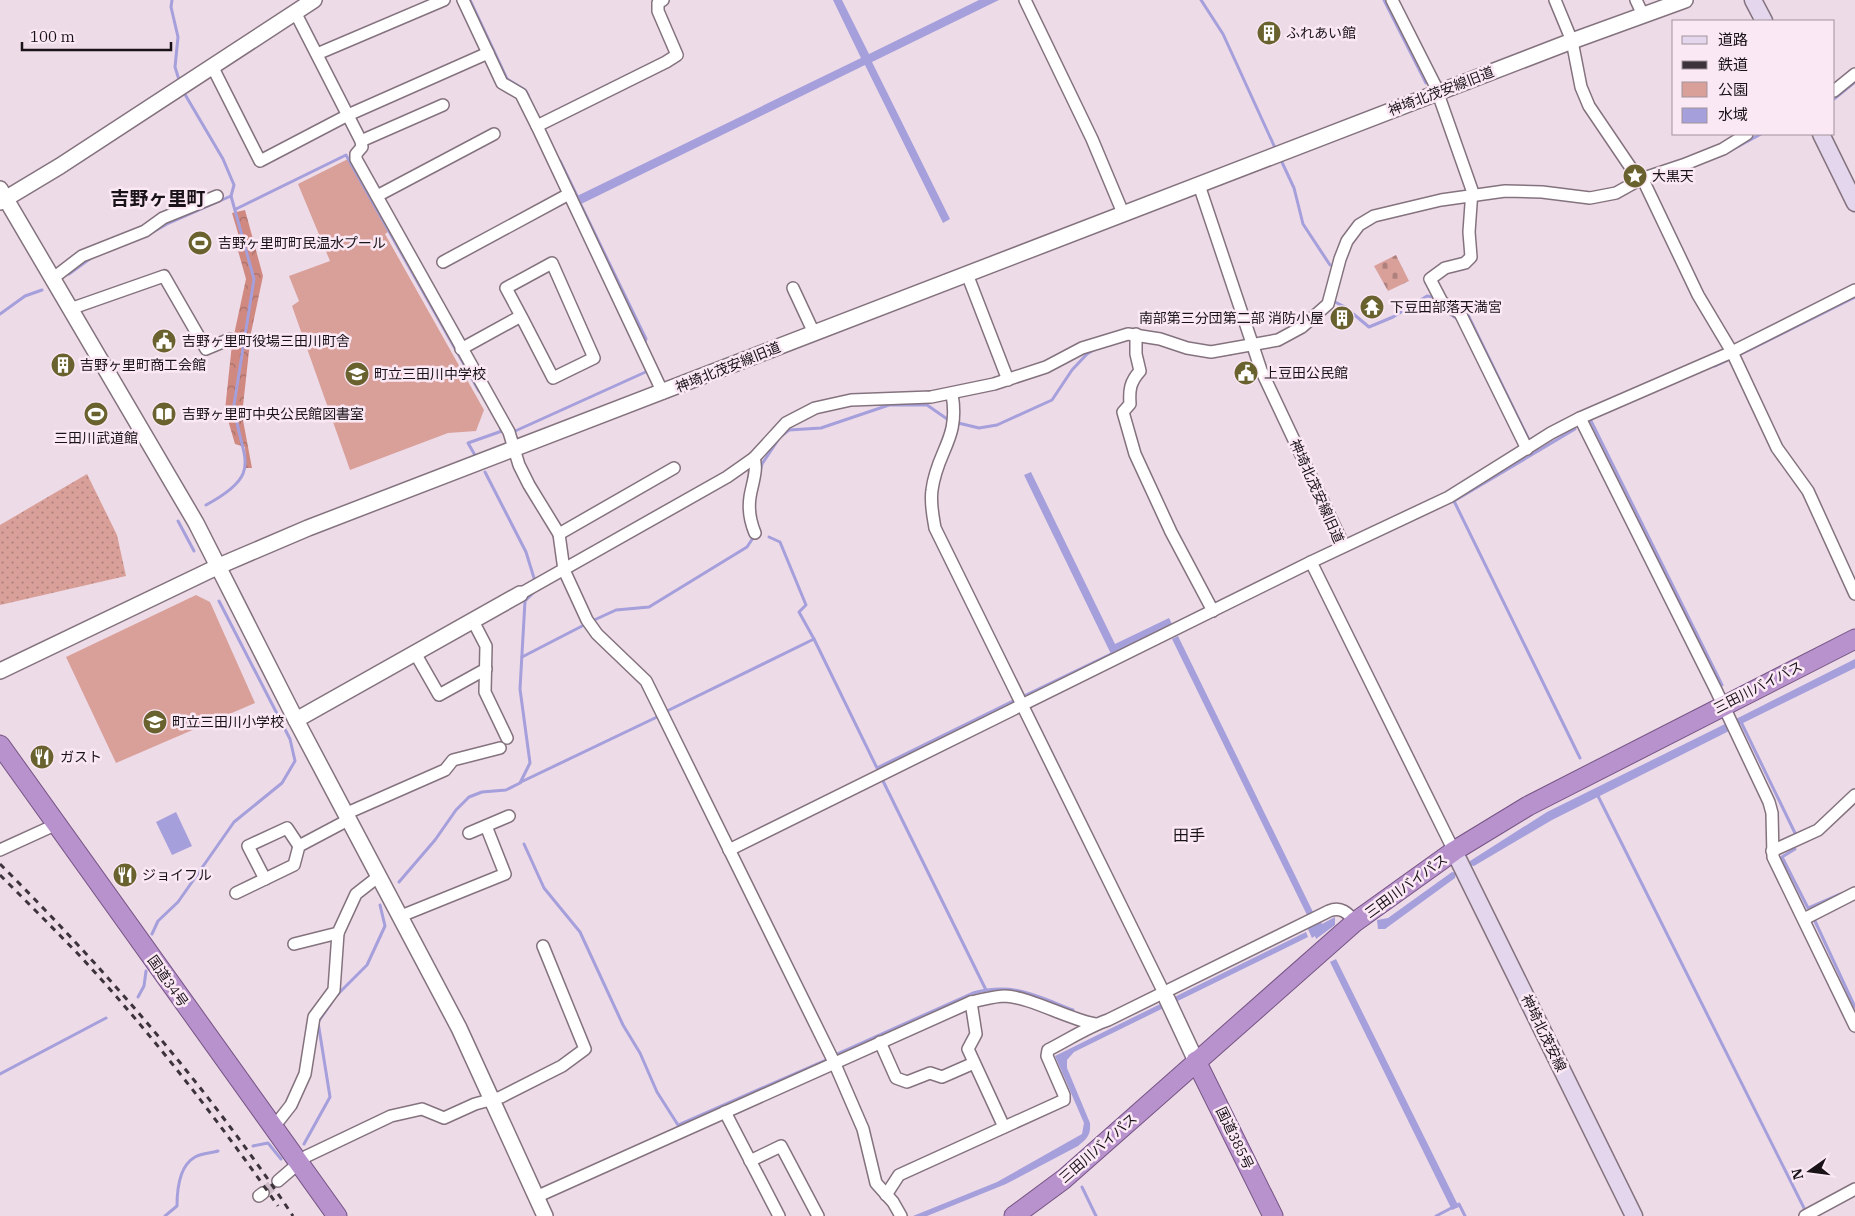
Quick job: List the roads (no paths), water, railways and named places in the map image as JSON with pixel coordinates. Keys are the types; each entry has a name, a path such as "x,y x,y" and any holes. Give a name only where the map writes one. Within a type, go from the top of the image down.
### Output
{"highway":[{"name":"三田川バイパス","path":"1014,1216 1064,1179 1196,1060 1355,922 1454,851 1528,806 1855,639"},
{"name":"国道34号","path":"0,746 58,824 337,1216"},
{"name":"国道385号","path":"1196,1060 1273,1216"}],"main road":[{"path":"1754,0 1764,20"},
{"path":"1821,135 1855,203"},
{"name":"神埼北茂安線","path":"1454,851 1634,1216"}],"street":[{"path":"314,0 181,87 2,197 196,523 296,720 459,1028 545,1216"},
{"path":"317,54 444,0"},
{"name":"神埼北茂安線旧道","path":"463,0 502,83 521,94 663,393 1437,92 1685,0"},
{"path":"537,126 677,55 658,11 658,2 663,0"},
{"path":"1025,0 1092,139 1123,213"},
{"path":"1392,0 1437,92 1462,159 1470,200 1471,257 1465,263 1444,268 1430,279 1442,302 1460,313 1527,449"},
{"path":"1555,0 1572,41 1581,87 1589,106 1633,171 1643,182 1698,295 1732,352 1777,448 1808,491 1855,594"},
{"path":"1636,0 1643,15"},
{"path":"295,12 361,141 362,147 356,154 356,159 509,432 519,465 559,534 564,570 588,623 646,681 834,1062 863,1129 872,1175 896,1214"},
{"path":"212,66 260,161 348,115 488,52"},
{"path":"1835,90 1855,74"},
{"path":"361,141 443,105"},
{"path":"377,196 494,134"},
{"path":"296,720 727,477 754,458 786,423 815,408 852,400 931,397 952,394 1008,380 1046,367 1094,343 1114,337 1160,339 1187,348 1211,352 1254,350 1284,338 1324,310 1332,297 1336,271 1347,241 1359,225 1385,213 1470,200 1505,191 1542,192 1590,198 1616,193 1723,149 1745,135"},
{"name":"神埼北茂安線旧道","path":"730,850 1344,546 1309,475 1254,350 1199,185"},
{"path":"443,262 569,194"},
{"path":"52,279 82,256 145,231 163,218 217,196"},
{"path":"552,264 594,358 553,378 521,316 506,288 552,264"},
{"path":"966,274 1008,380"},
{"path":"70,309 164,276 206,349 230,339"},
{"path":"793,288 814,333"},
{"path":"1344,546 1449,497 1580,418 1732,352 1855,290"},
{"path":"462,350 521,316"},
{"path":"1135,338 1140,371 1132,380 1129,391 1130,404 1124,412 1135,454 1171,532 1213,611"},
{"path":"0,671 218,566 308,528 663,393"},
{"path":"952,394 954,422 932,489 935,528 1196,1060"},
{"path":"1580,418 1716,690 1769,802 1772,812 1773,857 1855,1026"},
{"path":"754,458 756,465 749,500 754,533"},
{"path":"559,534 674,468"},
{"path":"1311,562 1454,851"},
{"path":"472,621 486,646 485,692 507,738"},
{"path":"415,653 439,695 486,669"},
{"path":"236,893 294,865 299,846 347,817 445,770 453,760 500,748"},
{"path":"1772,851 1818,830 1855,796"},
{"path":"469,833 509,816"},
{"path":"0,850 58,824"},
{"path":"401,916 505,874 486,826"},
{"path":"265,879 248,846 287,828 299,846"},
{"path":"273,1128 291,1105 298,1090 305,1074 314,1017 334,990 338,933 356,894 379,876"},
{"path":"1804,919 1855,893"},
{"path":"886,1195 899,1175 1064,1100 1064,1095 1047,1056 1048,1050 1085,1032 1095,1024 1167,1000 1334,909 1349,914 1355,922"},
{"path":"294,944 338,933"},
{"path":"278,1181 307,1156 391,1116 422,1109 444,1118 475,1104 493,1100 562,1066 585,1049 543,946"},
{"path":"536,1197 971,1002 1007,996 1030,1002 1074,1020 1095,1024"},
{"path":"971,1002 976,1034 968,1049 1004,1126"},
{"path":"880,1042 896,1078 907,1082 930,1073 942,1077 974,1063"},
{"path":"725,1112 779,1216"},
{"path":"750,1161 781,1146 818,1216"},
{"path":"1805,1216 1855,1190"}],"water":[{"path":"833,0 842,0 869,54 979,0 999,0 872,62 950,219 943,223 865,65 579,205 575,197 861,58"},
{"path":"1031,472 1115,644 1169,618 1172,624 1111,654 1024,475"},
{"path":"1178,636 1313,912 1307,915 1172,639"},
{"path":"1855,659 1855,668 1737,726 1734,720"},
{"path":"1725,724 1729,731 1552,820 1474,866 1470,865 1470,861 1547,812"},
{"path":"176,812 192,846 172,855 156,822"},
{"path":"1452,872 1456,873 1455,878 1385,929 1378,929 1377,920 1388,918"},
{"path":"1335,917 1335,925 1316,939 1315,936 1312,938 1307,927 1320,920 1322,924"},
{"path":"1306,932 1308,937 1074,1052 1067,1060 1067,1068 1090,1123 1088,1136 1078,1146 1006,1184 927,1216 913,1216 997,1182 1082,1134 1084,1123 1055,1056"},
{"path":"1336,959 1459,1207 1452,1210 1330,962"}],"waterway":[{"path":"172,0 171,7 178,37 175,67 180,83"},
{"path":"470,0 507,79 525,90 528,95"},
{"path":"1201,0 1223,34 1276,150"},
{"path":"1384,0 1426,83"},
{"path":"1835,98 1855,82"},
{"path":"183,91 223,159 234,185 231,196 254,279 234,405 244,452 245,463 243,473 237,483 206,505"},
{"path":"1726,153 1759,135"},
{"path":"236,209 346,155 479,391"},
{"path":"1280,158 1294,188 1303,224 1330,265"},
{"path":"560,161 579,200"},
{"path":"146,236 167,224 231,196"},
{"path":"579,201 646,339 644,344"},
{"path":"69,274 91,258"},
{"path":"0,314 25,296 42,290"},
{"path":"1335,302 1345,307 1369,327 1393,317 1427,296 1433,297 1435,301"},
{"path":"1739,355 1855,297"},
{"path":"1443,309 1456,318"},
{"path":"1468,315 1529,440"},
{"path":"760,471 762,464 780,437 789,430 821,428 889,405 927,405 950,421 979,428 997,425 1052,400 1072,370 1087,354 1095,349"},
{"path":"1213,356 1231,354"},
{"path":"1715,366 1728,360"},
{"path":"513,432 650,370"},
{"path":"1592,418 1590,419 1722,685"},
{"path":"476,457 468,443 502,431 501,429"},
{"path":"1575,429 1454,501 1580,758"},
{"path":"485,472 526,552 534,578"},
{"path":"178,521 194,551"},
{"path":"592,621 616,610 649,607 747,547 755,535"},
{"path":"769,537 780,542 806,605 799,612 814,639"},
{"path":"399,882 435,840 456,810 469,797 482,792 506,790 520,783 530,763 520,689 525,601 534,592"},
{"path":"152,934 158,921 178,902 234,822 282,783 295,761 290,739 219,601"},
{"path":"522,657 586,624"},
{"path":"667,711 814,639 877,768 1013,701"},
{"path":"1026,695 1111,654"},
{"path":"521,782 657,717"},
{"path":"1742,724 1795,833"},
{"path":"883,781 986,990"},
{"path":"1598,796 1805,1210"},
{"path":"524,844 544,888 580,932 623,1025 640,1053 657,1092 678,1125 826,1060"},
{"path":"1795,849 1782,857 1808,908 1840,894"},
{"path":"335,997 367,965 385,926 380,905"},
{"path":"1814,919 1855,1007"},
{"path":"138,997 144,986 146,971"},
{"path":"837,1054 973,993 988,990 1001,989 1024,992 1073,1010"},
{"path":"304,1144 330,1097 318,1022 332,1002"},
{"path":"0,1074 106,1018"},
{"path":"253,1146 268,1143 281,1159"},
{"path":"165,1216 177,1206 180,1179 185,1166 195,1157 218,1151"},
{"path":"1082,1187 1096,1216"},
{"path":"1436,1216 1459,1204 1465,1216"}],"tunnel":[{"path":"263,1193 278,1181"}],"railway":[{"path":"0,864 80,947 156,1033 227,1122 293,1216"},
{"path":"0,875 80,956 133,1016 208,1109 278,1206"}],"place":[{"name":"ふれあい館","path":"1269,33"},
{"name":"大黒天","path":"1635,176"},
{"name":"吉野ヶ里町町民温水プール","path":"200,243"},
{"name":"下豆田部落天満宮","path":"1372,307"},
{"name":"南部第三分団第二部 消防小屋","path":"1342,318"},
{"name":"吉野ヶ里町役場三田川町舎","path":"164,341"},
{"name":"吉野ヶ里町商工会館","path":"63,365"},
{"name":"上豆田公民館","path":"1246,373"},
{"name":"町立三田川中学校","path":"357,374"},
{"name":"三田川武道館","path":"96,414"},
{"name":"吉野ヶ里町中央公民館図書室","path":"164,414"},
{"name":"町立三田川小学校","path":"155,722"},
{"name":"ガスト","path":"42,757"},
{"name":"ジョイフル","path":"125,875"}],"district":[{"name":"吉野ヶ里町","path":"158,198"},
{"name":"田手","path":"1189,835"}]}
